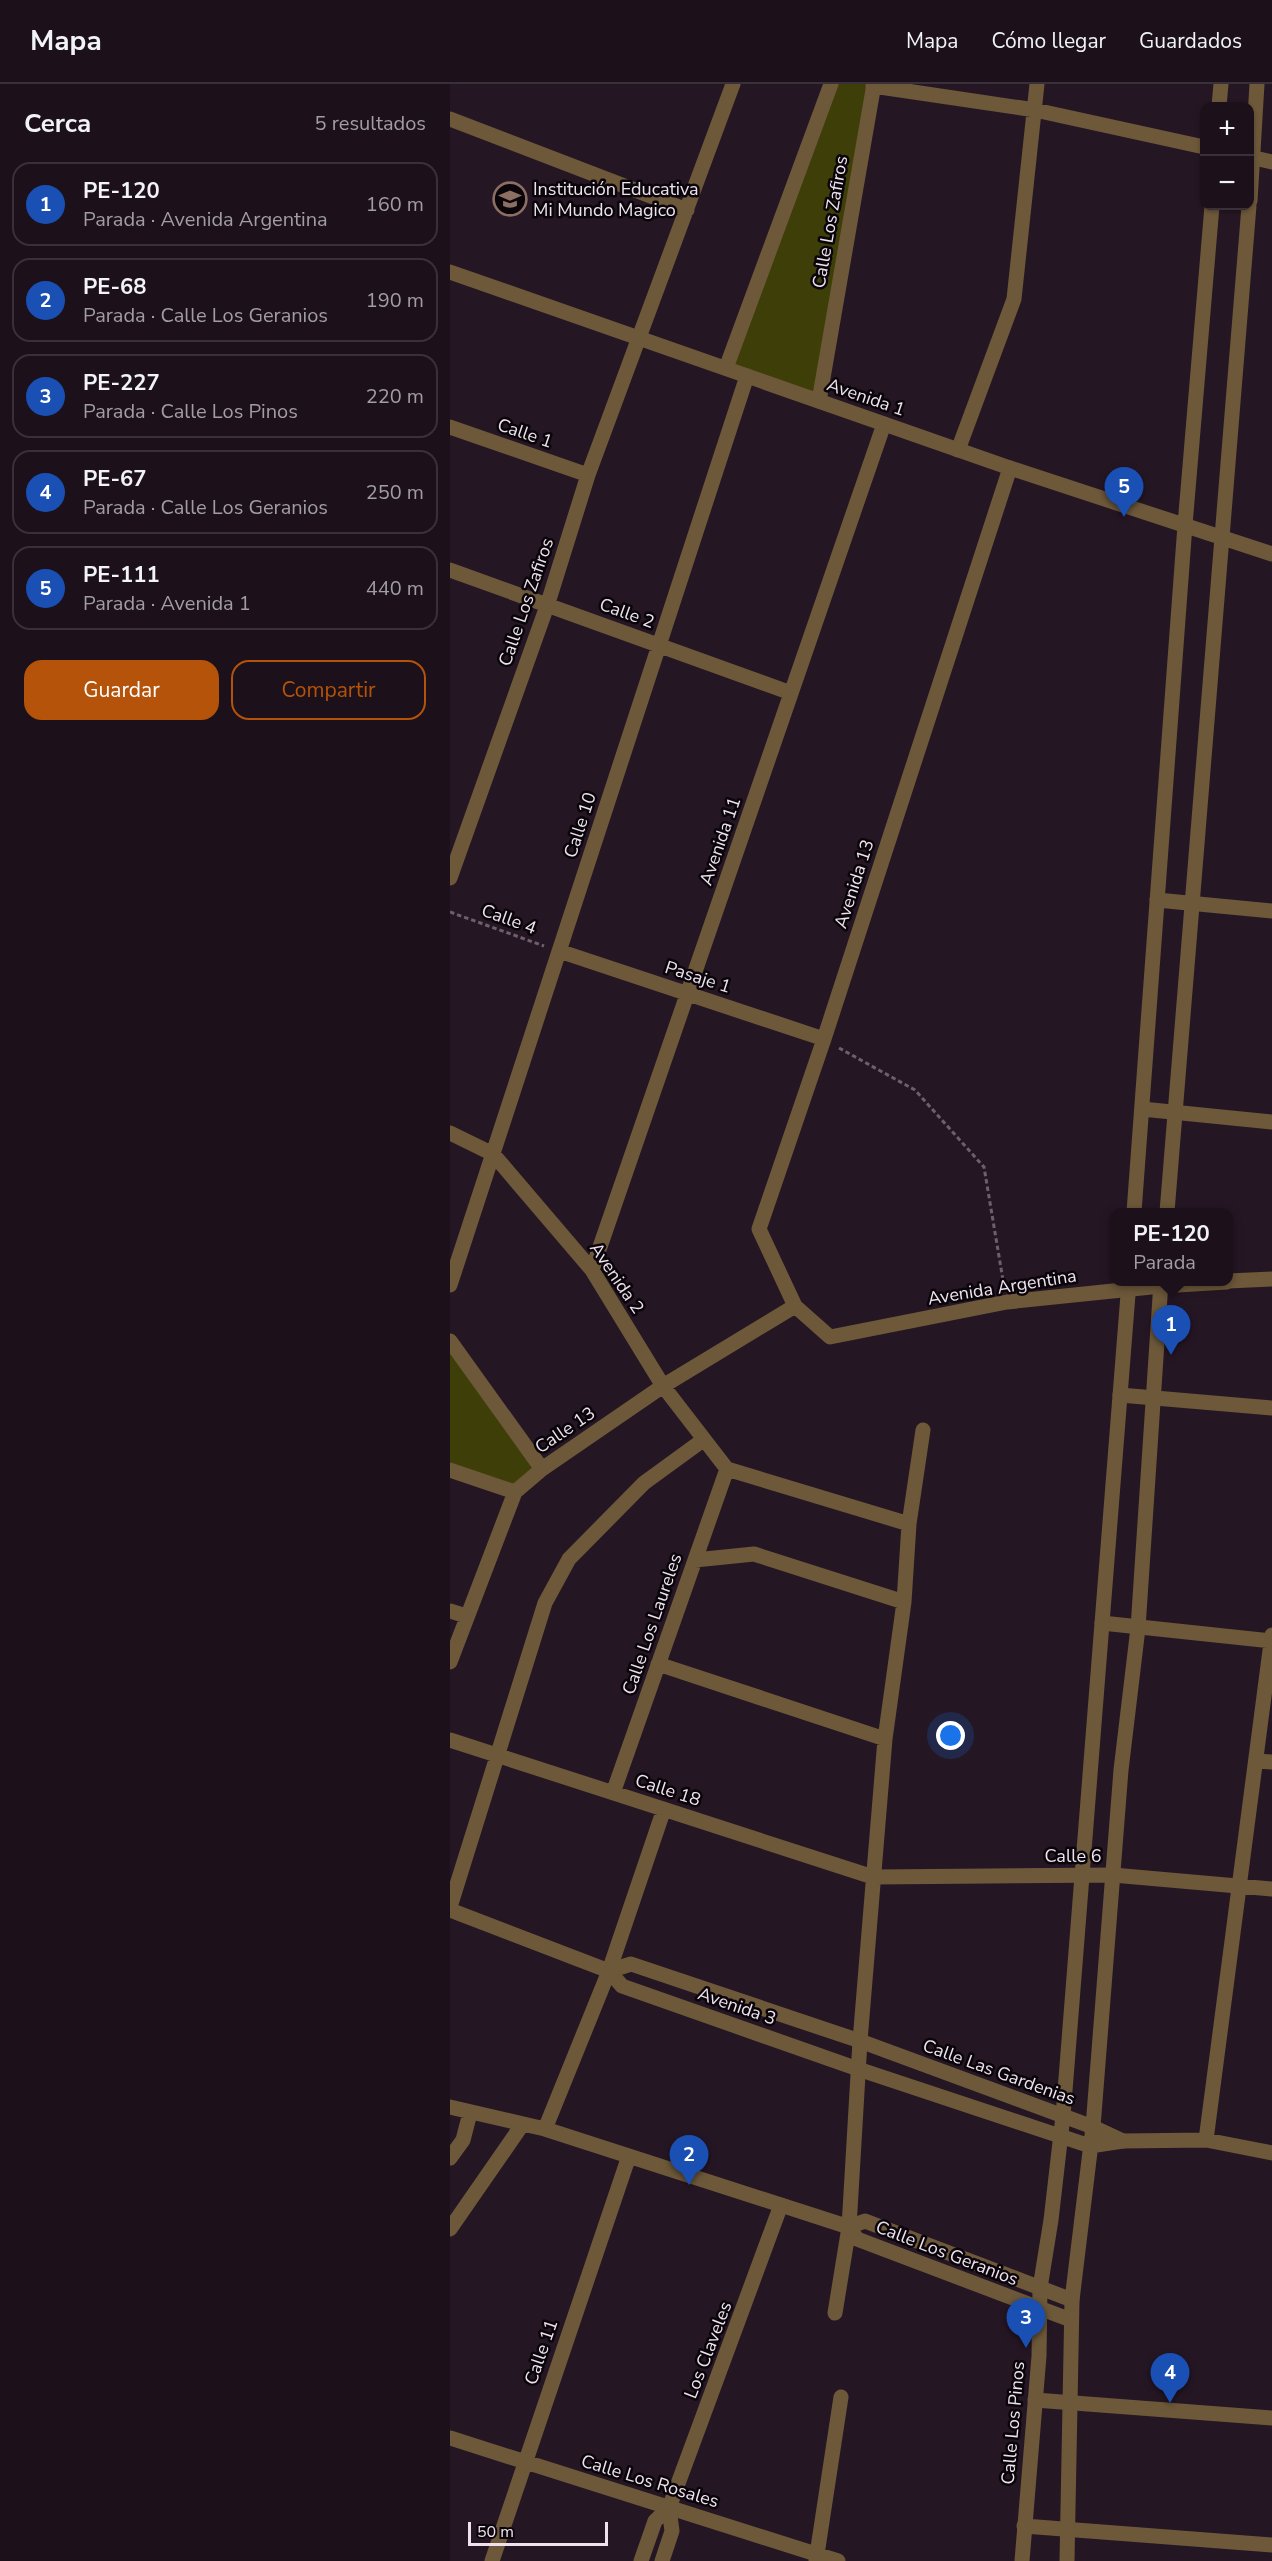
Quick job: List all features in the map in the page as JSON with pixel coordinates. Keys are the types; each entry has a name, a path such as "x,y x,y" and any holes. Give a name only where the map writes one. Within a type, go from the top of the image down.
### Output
{"street":[{"path":"640,338 733,84"},
{"path":"726,368 831,84"},
{"path":"958,450 1014,299 1037,84"},
{"path":"1220,102 1221,84"},
{"path":"1251,156 1257,84"},
{"path":"874,85 1035,110 1200,146"},
{"name":"Calle Los Zafiros","path":"819,401 874,85"},
{"path":"450,119 687,210"},
{"path":"1254,158 1272,162"},
{"path":"1134,1208 1185,525 1212,210"},
{"path":"1167,1208 1249,210"},
{"name":"Avenida 1","path":"450,272 1010,468 1272,554"},
{"name":"Calle Los Zafiros","path":"450,878 547,606 588,475 640,338"},
{"name":"Calle 10","path":"450,1285 747,376"},
{"name":"Avenida 11","path":"592,1270 884,424"},
{"name":"Calle 1","path":"450,427 588,475"},
{"name":"Avenida 13","path":"795,1306 759,1229 824,1039 1010,468"},
{"name":"Calle 2","path":"450,570 791,693"},
{"path":"1158,900 1272,911"},
{"name":"Pasaje 1","path":"559,951 824,1039"},
{"path":"1142,1109 1272,1122"},
{"name":"Avenida 2","path":"450,1133 493,1154 592,1270 663,1386 703,1440 728,1469"},
{"name":"Avenida Argentina","path":"1233,1281 1272,1279"},
{"name":"Avenida Argentina","path":"795,1306 830,1337 1006,1302 1122,1286"},
{"name":"Calle Los Pinos","path":"1022,2561 1035,2400 1040,2288 1063,2116 1129,1286"},
{"path":"1066,2561 1072,2300 1093,2127 1121,1770 1138,1628 1161,1286"},
{"name":"Calle 13","path":"450,1662 515,1492 542,1469 663,1386 795,1306"},
{"path":"450,1341 542,1469"},
{"path":"1120,1395 1272,1408"},
{"path":"835,2313 849,2227 858,2069 885,1739 904,1602 909,1524 922,1430"},
{"path":"450,1908 545,1603 568,1558 644,1483 703,1440"},
{"path":"728,1469 909,1524"},
{"name":"Calle Los Laureles","path":"613,1792 728,1469"},
{"path":"450,1470 515,1492"},
{"path":"695,1560 754,1554 904,1602"},
{"path":"450,1611 466,1616"},
{"path":"1102,1623 1272,1641"},
{"path":"1206,2140 1272,1635"},
{"path":"658,1664 885,1739"},
{"name":"Calle 18","path":"450,1740 873,1876"},
{"path":"1256,1761 1272,1762"},
{"path":"545,2129 609,1971 664,1809"},
{"name":"Calle 6","path":"873,1876 1113,1875 1272,1889"},
{"name":"Avenida 3","path":"450,1908 609,1971 622,1986 858,2069"},
{"name":"Avenida 3","path":"609,1971 632,1964 860,2042"},
{"name":"Calle Las Gardenias","path":"860,2042 1093,2127 1123,2141"},
{"name":"Calle Las Gardenias","path":"858,2069 1090,2146 1123,2141 1206,2140 1272,2153"},
{"name":"Calle Los Geranios","path":"450,2108 545,2129 849,2227 865,2221 1072,2300"},
{"path":"450,2158 462,2140 470,2114"},
{"path":"450,2229 522,2125"},
{"name":"Calle 11","path":"492,2561 629,2156"},
{"name":"Los Claveles","path":"641,2561 655,2521 669,2508 781,2205"},
{"name":"Calle Los Geranios","path":"849,2227 857,2240 1071,2320"},
{"path":"816,2558 841,2397"},
{"path":"1035,2400 1272,2418"},
{"name":"Calle Los Rosales","path":"450,2438 816,2558 838,2561"},
{"name":"Los Claveles","path":"662,2561 672,2531 669,2508"},
{"path":"1024,2526 1067,2532 1272,2545"}],"path":[{"name":"Calle 4","path":"450,912 559,951"},
{"path":"824,1039 915,1090 984,1167 1006,1302"}],"shaded area":[{"path":"831,84 873,84 821,395 726,368"},
{"path":"450,1341 542,1469 515,1492 450,1470"}],"place":[{"name":"Institución Educativa Mi Mundo Magico","path":"510,199"},
{"name":"PE-111","path":"1124,517"},
{"name":"PE-120","path":"1171,1355"},
{"name":"PE-68","path":"689,2185"},
{"name":"PE-227","path":"1026,2348"},
{"name":"PE-67","path":"1170,2403"}]}
